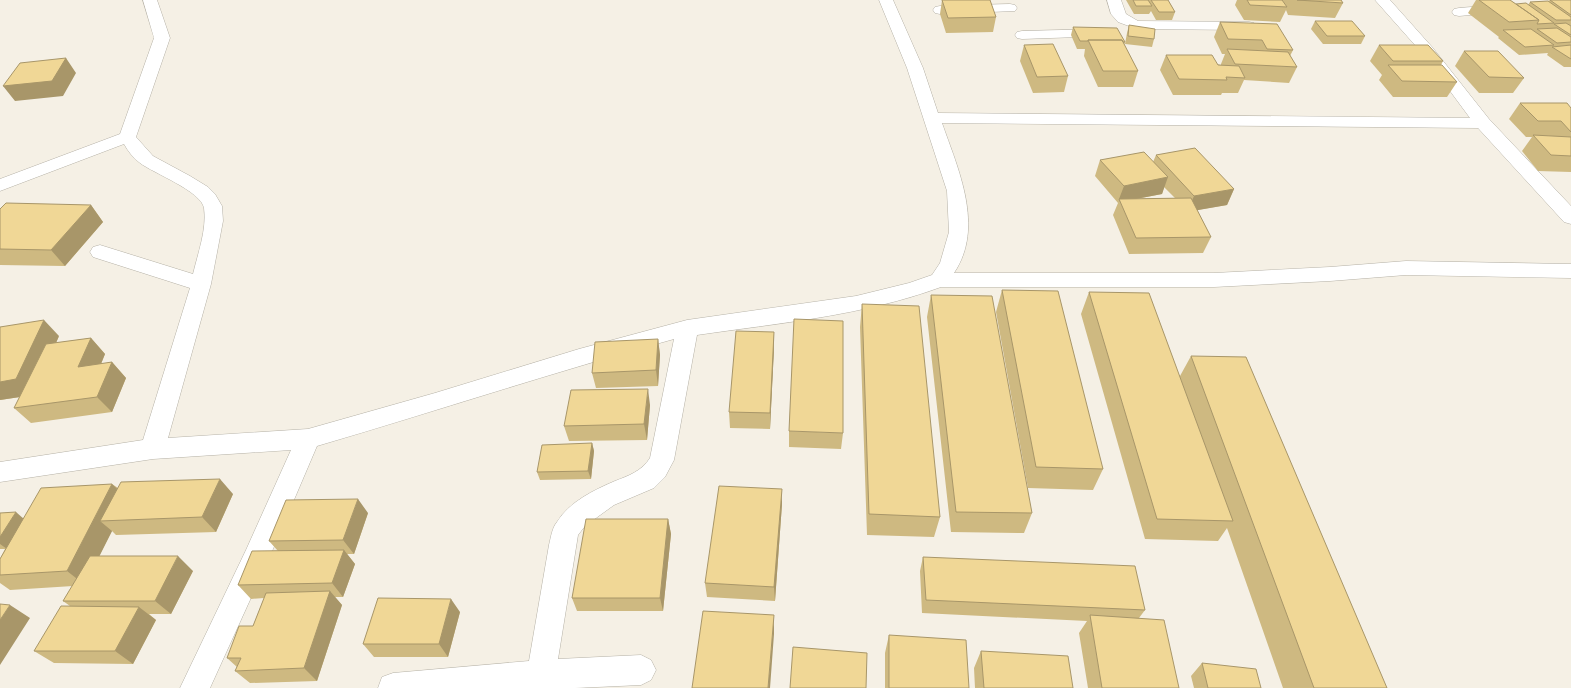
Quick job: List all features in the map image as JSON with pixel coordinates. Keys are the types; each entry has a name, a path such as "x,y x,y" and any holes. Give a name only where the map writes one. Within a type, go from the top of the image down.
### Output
{"street":[{"path":"0,185 127,137 162,38 150,0"},
{"path":"886,0 915,68 956,192 959,232 950,264 939,280"},
{"path":"1114,0 1120,17 1126,22 1146,26 1262,26"},
{"path":"1382,0 1427,50 1483,122 1571,218"},
{"path":"940,10 1008,4 1025,40 1124,32 1126,30 1126,22"},
{"path":"1459,12 1509,8"},
{"path":"932,118 1483,122"},
{"path":"127,137 146,159 179,177 204,194 213,206 214,212 213,226 201,284 153,449"},
{"path":"100,252 201,284"},
{"path":"0,472 153,449 308,439 435,402 580,357 687,328 856,304 914,289 939,280 1214,280 1330,274 1406,268 1571,271"},
{"path":"541,676 562,545 566,530 576,518 605,497 645,480 656,470 662,460 687,328"},
{"path":"195,688 257,556 308,439"},
{"path":"393,688 541,676 641,670"}],"building":[{"path":"942,0 990,0 996,17 948,18"},
{"path":"1133,0 1148,0 1152,6 1136,6"},
{"path":"1151,0 1168,0 1175,12 1159,12"},
{"path":"1247,0 1282,0 1287,7 1250,5"},
{"path":"1297,0 1341,0 1343,3"},
{"path":"1479,0 1510,0 1539,20 1509,22"},
{"path":"1550,0 1571,0 1571,15"},
{"path":"1548,1 1571,17 1571,20 1556,20 1530,2"},
{"path":"1526,3 1554,23 1537,24 1539,20 1516,4"},
{"path":"1315,21 1352,21 1365,36 1327,36"},
{"path":"1220,22 1277,24 1293,50 1267,49 1262,40 1228,39"},
{"path":"1566,23 1571,26 1571,35 1554,24"},
{"path":"1129,25 1155,29 1154,39 1128,36"},
{"path":"1073,27 1117,28 1125,42 1122,40 1080,41"},
{"path":"1557,28 1571,37 1571,42 1557,43 1537,29"},
{"path":"1531,29 1554,45 1525,47 1503,30"},
{"path":"1088,40 1122,40 1138,71 1103,71"},
{"path":"1053,44 1068,76 1037,77 1024,45"},
{"path":"1379,45 1428,45 1443,61 1393,61"},
{"path":"1571,45 1571,59 1552,47"},
{"path":"1227,49 1288,52 1297,67 1235,64"},
{"path":"1464,51 1498,51 1524,78 1489,77"},
{"path":"1166,55 1212,55 1218,65 1239,66 1245,78 1226,77 1227,80 1179,79"},
{"path":"66,58 52,81 3,86 20,63"},
{"path":"1388,65 1442,65 1457,82 1402,81"},
{"path":"1520,103 1567,103 1571,108 1571,132 1561,121 1538,121"},
{"path":"1533,135 1571,137 1571,156 1551,155"},
{"path":"1195,148 1234,189 1194,196 1156,155"},
{"path":"1144,152 1168,177 1124,186 1100,160"},
{"path":"1191,198 1211,237 1136,238 1119,199"},
{"path":"6,203 91,205 51,250 0,249 0,209"},
{"path":"1002,290 1058,291 1103,469 1036,467"},
{"path":"1089,292 1149,293 1233,521 1157,519"},
{"path":"931,295 992,296 1032,513 956,512"},
{"path":"862,304 919,306 940,517 869,514"},
{"path":"794,319 843,321 843,433 789,431"},
{"path":"44,320 16,379 0,382 0,327"},
{"path":"736,331 774,332 770,413 729,412"},
{"path":"91,338 78,367 112,362 97,397 14,408 46,344"},
{"path":"658,339 656,370 592,373 595,342"},
{"path":"1191,356 1246,357 1387,688 1314,688"},
{"path":"648,389 644,424 564,426 571,390"},
{"path":"592,443 588,471 537,472 542,445"},
{"path":"220,479 202,517 100,521 121,482"},
{"path":"112,484 67,571 0,575 0,559 41,488"},
{"path":"719,486 782,489 774,587 705,583"},
{"path":"358,499 343,540 269,541 286,500"},
{"path":"16,512 0,537 0,513"},
{"path":"586,519 668,519 660,598 572,598"},
{"path":"344,550 332,583 238,585 252,551"},
{"path":"90,556 178,556 155,601 63,601"},
{"path":"923,557 1135,566 1145,610 926,600"},
{"path":"330,591 304,668 235,671 241,658 227,658 239,626 253,626 266,593"},
{"path":"378,598 451,599 439,644 363,644"},
{"path":"0,604 10,605 0,620"},
{"path":"61,606 139,607 115,651 34,651"},
{"path":"703,611 774,615 768,688 692,688"},
{"path":"1090,615 1164,620 1179,688 1102,688"},
{"path":"889,635 966,640 969,688 889,688"},
{"path":"793,647 867,653 866,688 790,688"},
{"path":"981,651 1068,656 1073,688 984,688"},
{"path":"1202,663 1256,669 1261,688 1208,688"}]}
